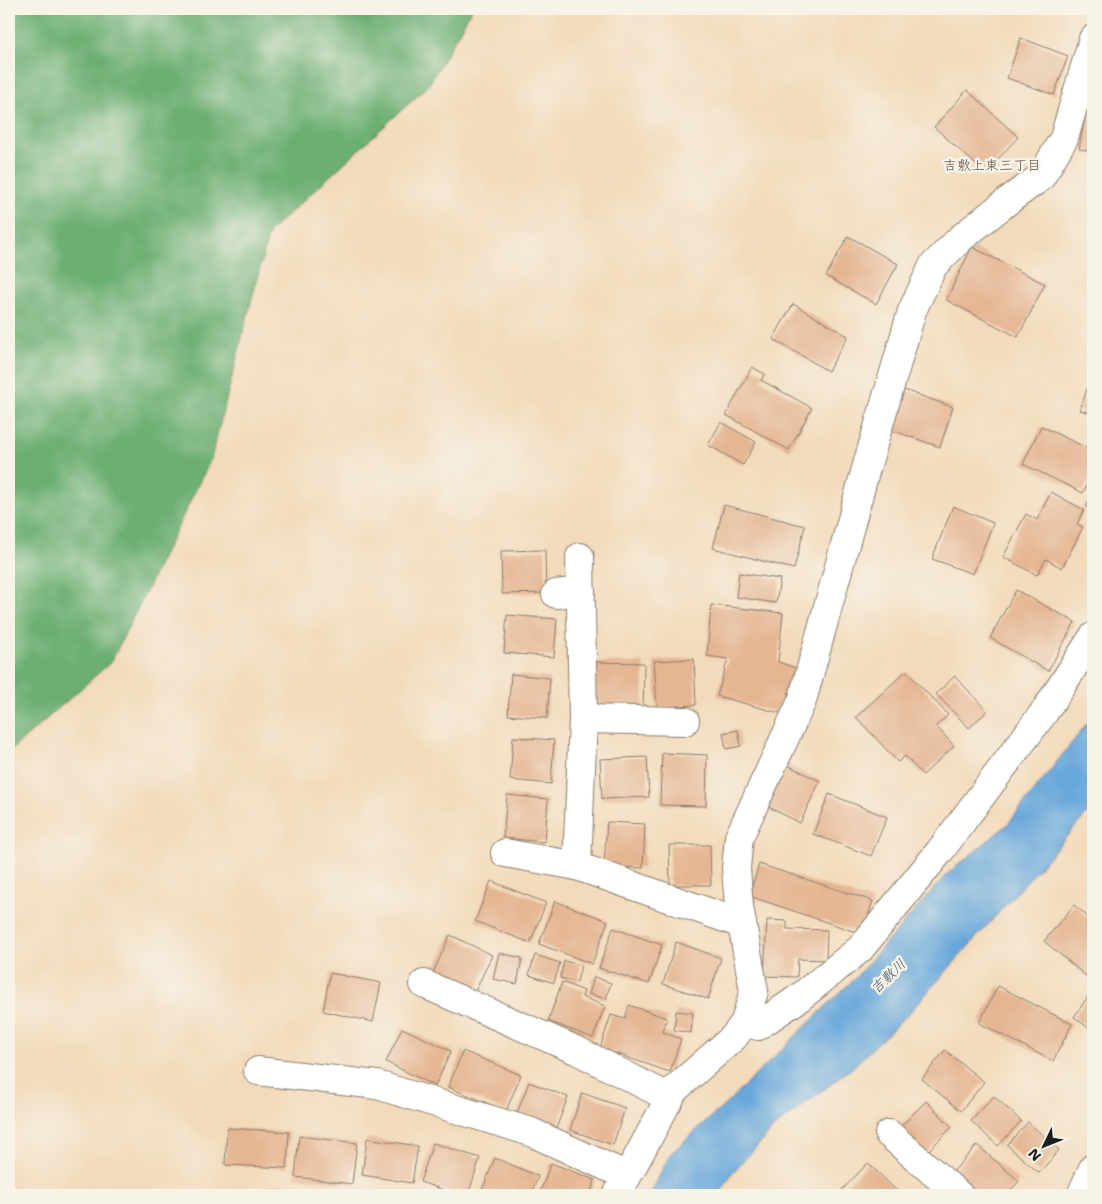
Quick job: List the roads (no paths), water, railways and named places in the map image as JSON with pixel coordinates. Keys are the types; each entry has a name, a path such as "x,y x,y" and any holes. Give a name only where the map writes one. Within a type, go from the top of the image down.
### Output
{"main road":[{"path":"258,1071 377,1085 531,1132 622,1186 674,1090 734,1037 745,1022 754,992 742,924 736,868 739,837 802,701 865,472 912,311 932,266 961,238 1009,200 1042,178 1064,138 1093,39"},
{"path":"577,866 583,719 568,592 580,557"},
{"path":"745,1022 758,1026 799,998 860,949 940,851 1034,727 1093,637"},
{"path":"583,719 685,721"},
{"path":"505,854 577,866 742,924"},
{"path":"424,984 578,1051 670,1098"},
{"path":"889,1134 946,1191"},
{"path":"1081,1195 1093,1168"}],"water":[{"name":"吉敷川","path":"1093,716 1093,807 909,1013 852,1068 775,1127 732,1173 719,1195 650,1195 670,1154 727,1103 856,977 946,875 1007,825"}],"district":[{"name":"吉敷上東三丁目","path":"992,165"}]}
